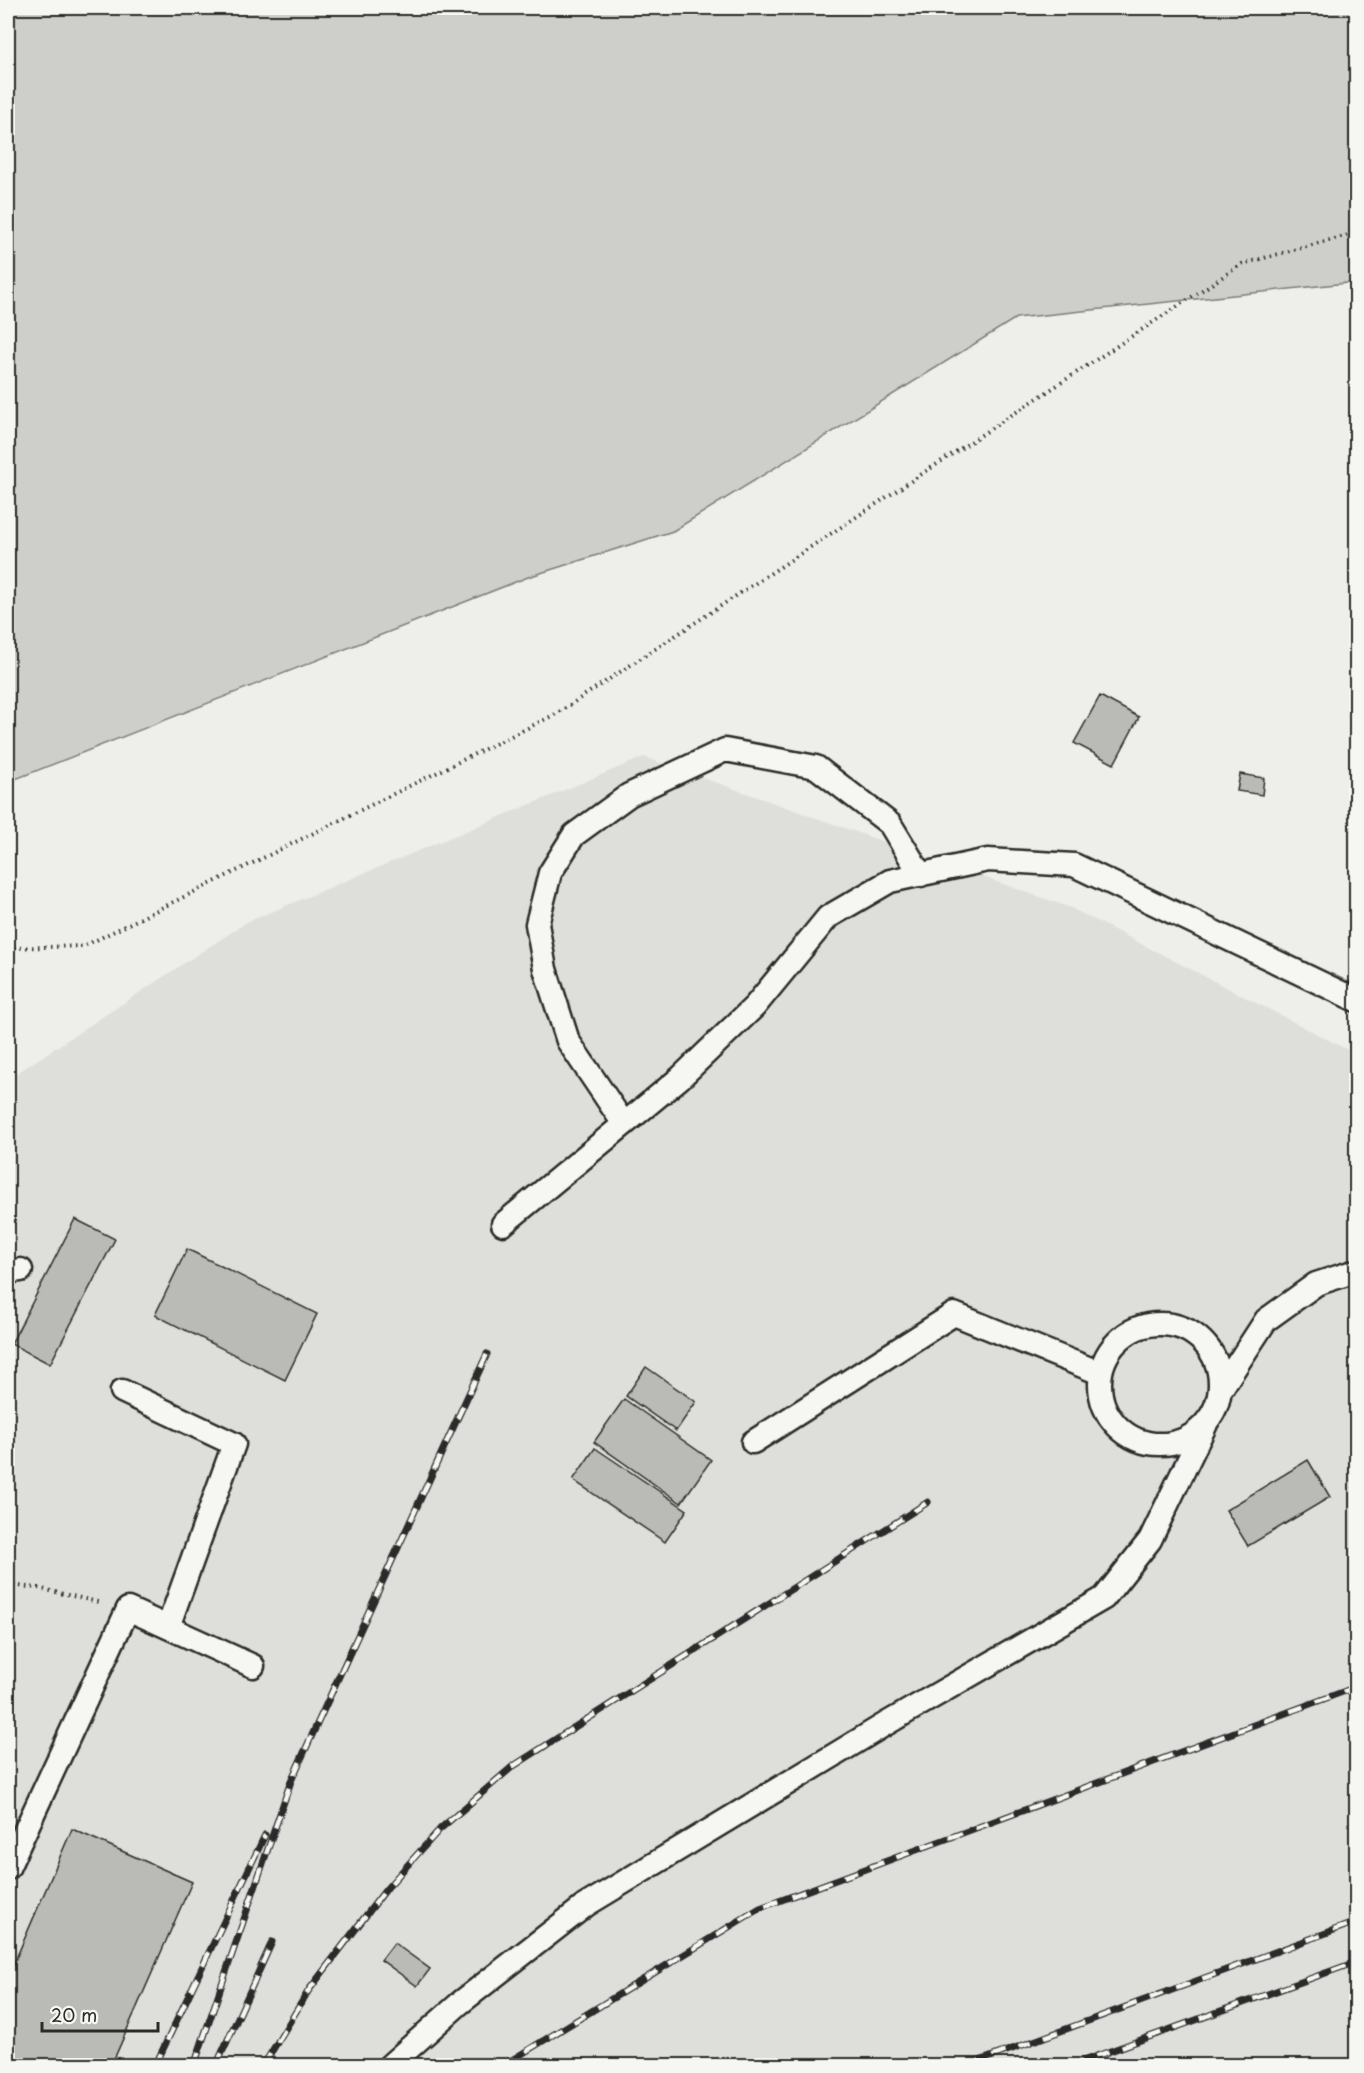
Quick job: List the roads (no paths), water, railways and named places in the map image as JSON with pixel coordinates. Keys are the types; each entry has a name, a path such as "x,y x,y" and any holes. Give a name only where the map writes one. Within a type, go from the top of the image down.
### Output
{"lane":[{"path":"624,1124 568,1041 543,958 537,924 550,873 574,835 629,795 725,750 816,767 890,824 921,874"},
{"path":"503,1224 680,1078 755,1006 828,916 890,881 988,860 1074,865 1356,1000"},
{"path":"389,2066 460,2003 586,1905 884,1725 1104,1598 1150,1540 1216,1408 1221,1389 1266,1320 1317,1284 1356,1271"},
{"path":"753,1442 954,1314 1100,1373"},
{"path":"1206,1424 1190,1436 1173,1443 1154,1444 1135,1439 1119,1429 1108,1414 1101,1394 1100,1373 1108,1354 1121,1338 1139,1327 1160,1323 1180,1326 1198,1336 1212,1352 1219,1370 1221,1389"},
{"path":"122,1391 234,1444 168,1627"},
{"path":"8,1868 128,1609 253,1666"}],"railway":[{"path":"194,2066 291,1781 487,1354"},
{"path":"263,2066 309,1990 387,1888 440,1829 512,1767 928,1502"},
{"path":"502,2066 760,1908 1356,1687"},
{"path":"155,2066 265,1835"},
{"path":"966,2066 1356,1922"},
{"path":"216,2066 272,1942"},
{"path":"1069,2066 1356,1962"}]}
